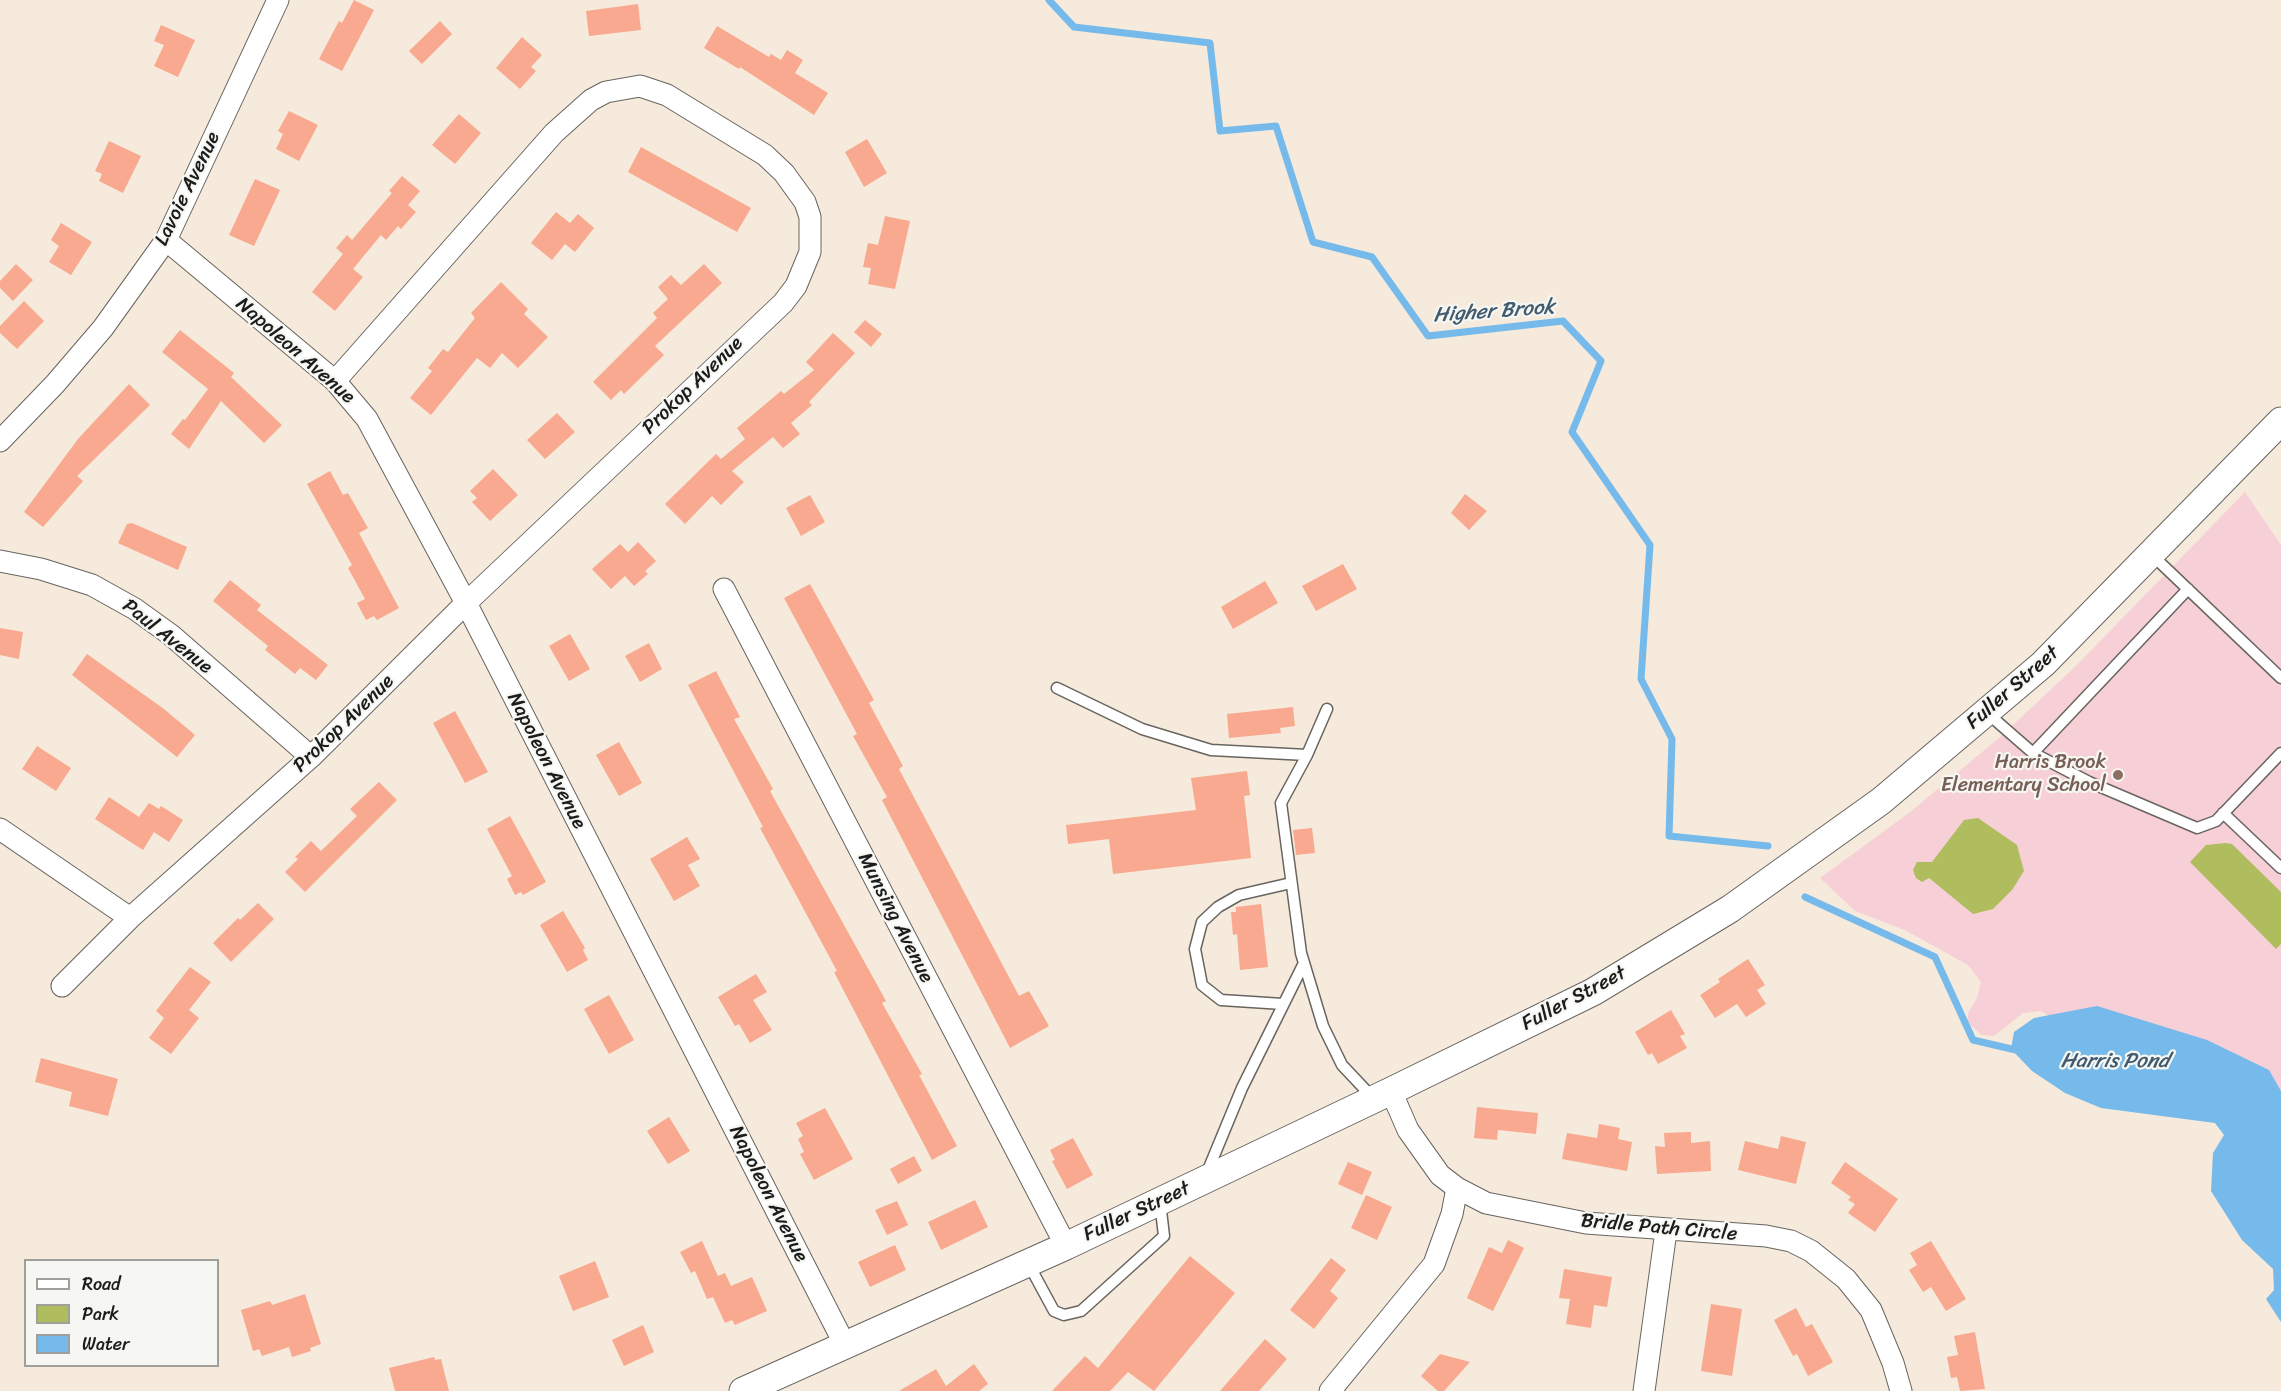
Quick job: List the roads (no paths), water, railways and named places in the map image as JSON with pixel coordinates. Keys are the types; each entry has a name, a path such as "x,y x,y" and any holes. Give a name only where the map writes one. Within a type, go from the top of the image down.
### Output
{"street":[{"name":"Lavoie Avenue","path":"0,441 55,384 103,328 166,240 278,0"},
{"name":"Prokop Avenue","path":"62,986 130,918 311,757 466,603 790,295 805,268 810,252 811,226 805,202 784,173 765,155 668,95 639,86 606,92 591,100 554,133 335,381"},
{"name":"Napoleon Avenue","path":"166,240 335,381 367,419 466,603 845,1345"},
{"name":"Fuller Street","path":"743,1391 1066,1246 1383,1095 1593,992 1730,909 1881,801 2056,652 2281,421"},
{"name":"Paul Avenue","path":"0,561 42,569 92,585 135,609 171,635 311,757"},
{"name":"Munsing Avenue","path":"724,590 1066,1246"},
{"path":"0,829 130,918"},
{"name":"Bridle Path Circle","path":"1383,1095 1440,1175 1457,1188 1486,1203 1586,1223 1666,1231 1766,1236 1791,1240 1811,1251 1846,1279 1871,1310 1893,1363 1901,1391"},
{"path":"1330,1391 1434,1264 1452,1214 1457,1188"},
{"path":"1644,1391 1666,1231"}],"lane":[{"path":"2150,553 2281,678"},
{"path":"2033,753 2188,589"},
{"path":"1057,688 1142,729 1211,750 1307,755"},
{"path":"1326,709 1307,755 1281,803 1291,883 1304,963 1323,1026 1342,1065 1383,1095"},
{"path":"1986,712 2033,753 2089,782 2191,827 2204,827 2223,813 2281,753"},
{"path":"2223,813 2281,868"},
{"path":"1283,1004 1221,1000 1202,985 1195,949 1202,922 1218,906 1239,895 1291,883"},
{"path":"1204,1181 1242,1088 1304,963"},
{"path":"1028,1263 1054,1311 1064,1315 1081,1311 1164,1236 1160,1202"}],"water":[{"name":"Harris Pond","path":"2097,1006 2207,1040 2269,1070 2281,1091 2281,1322 2266,1299 2274,1290 2273,1269 2242,1240 2211,1191 2213,1153 2224,1135 2215,1123 2101,1108 2065,1093 2032,1071 2011,1049 2014,1032 2034,1018"}],"waterway":[{"name":"Higher Brook","path":"1049,0 1074,27 1210,43 1220,131 1276,126 1313,242 1372,257 1428,336 1563,321 1601,361 1572,432 1650,545 1641,679 1672,739 1669,836 1768,846"},
{"name":"Higher Brook","path":"1805,897 1935,957 1973,1040 2020,1051"}],"place":[{"name":"Harris Brook Elementary School","path":"2118,775"}]}
